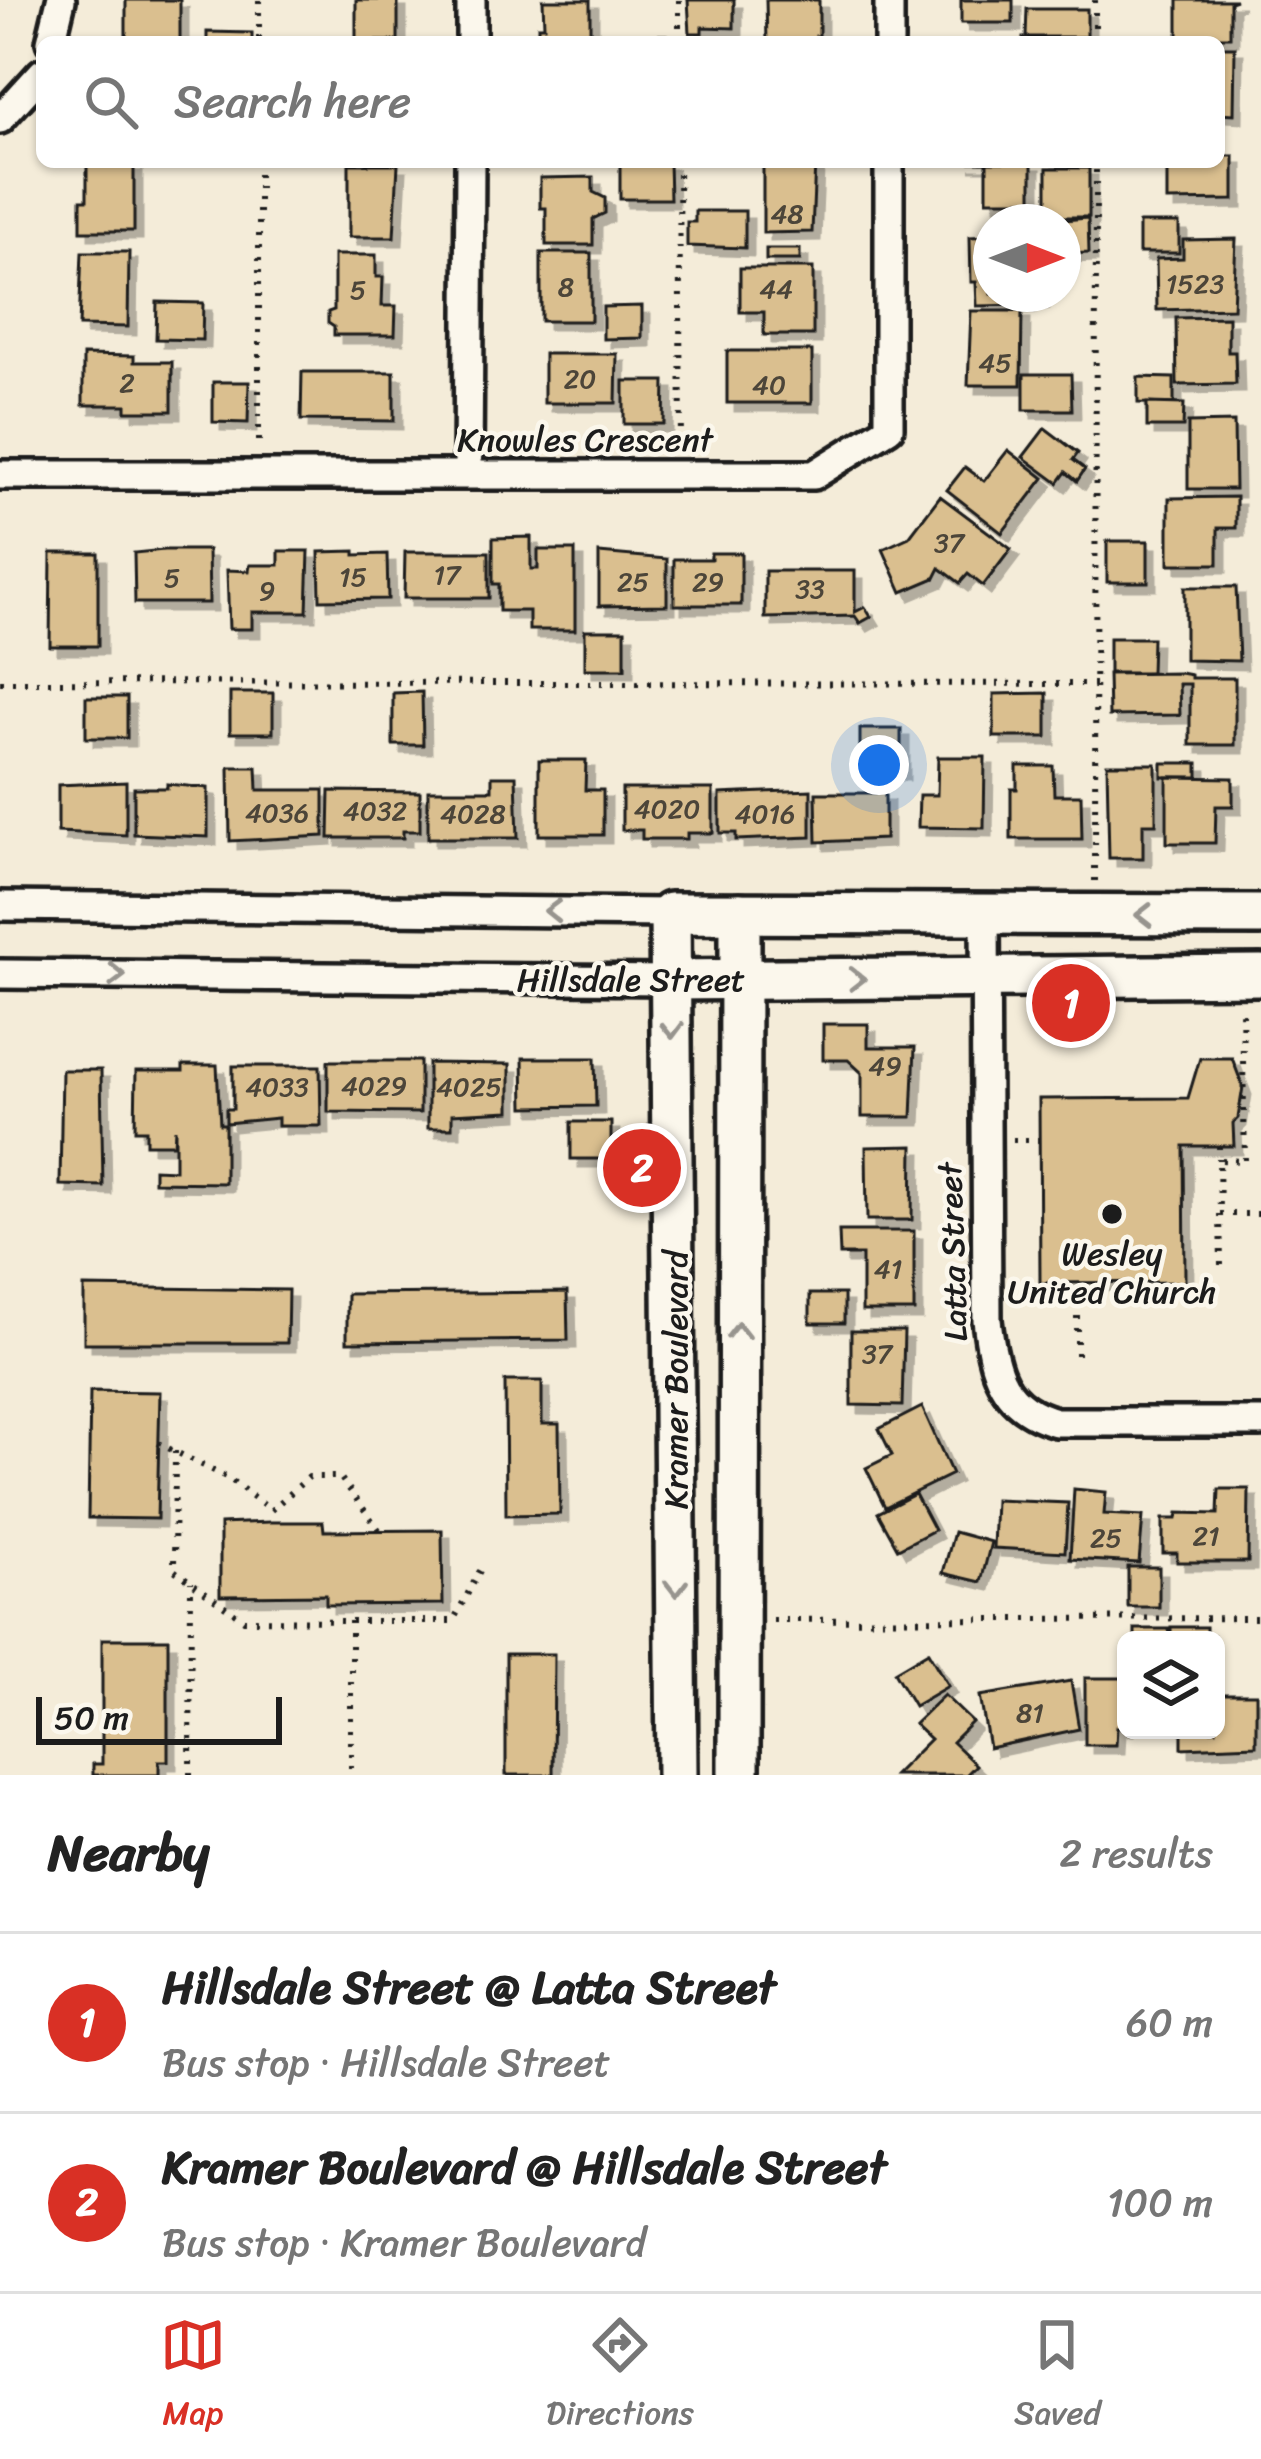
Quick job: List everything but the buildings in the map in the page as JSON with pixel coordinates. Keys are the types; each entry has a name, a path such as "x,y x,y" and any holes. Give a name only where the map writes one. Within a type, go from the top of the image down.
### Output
{"street":[{"path":"52,36 61,0"},
{"path":"471,0 471,36"},
{"path":"889,0 889,36"},
{"path":"0,118 36,79"},
{"path":"468,474 470,168"},
{"name":"Knowles Crescent","path":"0,475 814,475 889,428 889,168"},
{"name":"Hillsdale Street","path":"0,906 1261,915"},
{"name":"Kramer Boulevard","path":"670,913 677,1775"},
{"name":"Kramer Boulevard","path":"739,1775 740,913"},
{"name":"Latta Street","path":"986,914 986,1319 992,1365 1017,1404 1035,1417 1056,1422 1261,1422"},
{"name":"Hillsdale Street","path":"0,974 671,980 1251,975"}],"path":[{"path":"259,0 259,36"},
{"path":"679,0 679,36"},
{"path":"1095,0 1095,36"},
{"path":"259,168 259,476"},
{"path":"679,168 681,476"},
{"path":"1095,915 1096,168"},
{"path":"0,682 1097,684"},
{"path":"1219,1160 1245,1161 1251,975"},
{"path":"1219,1146 1221,1265"},
{"path":"1220,1214 1261,1214"},
{"path":"1077,1283 1077,1355"},
{"path":"158,1443 228,1478 271,1510"},
{"path":"175,1451 174,1570 244,1620 453,1621 482,1567"},
{"path":"270,1522 271,1510 309,1477 340,1477 380,1531"},
{"path":"190,1775 191,1582"},
{"path":"739,1620 1261,1618"},
{"path":"351,1621 351,1775"}],"place":[{"name":"Hillsdale Street @ Latta Street","path":"1071,1003"},
{"name":"Kramer Boulevard @ Hillsdale Street","path":"642,1168"},
{"name":"Wesley United Church","path":"1112,1214"}]}
